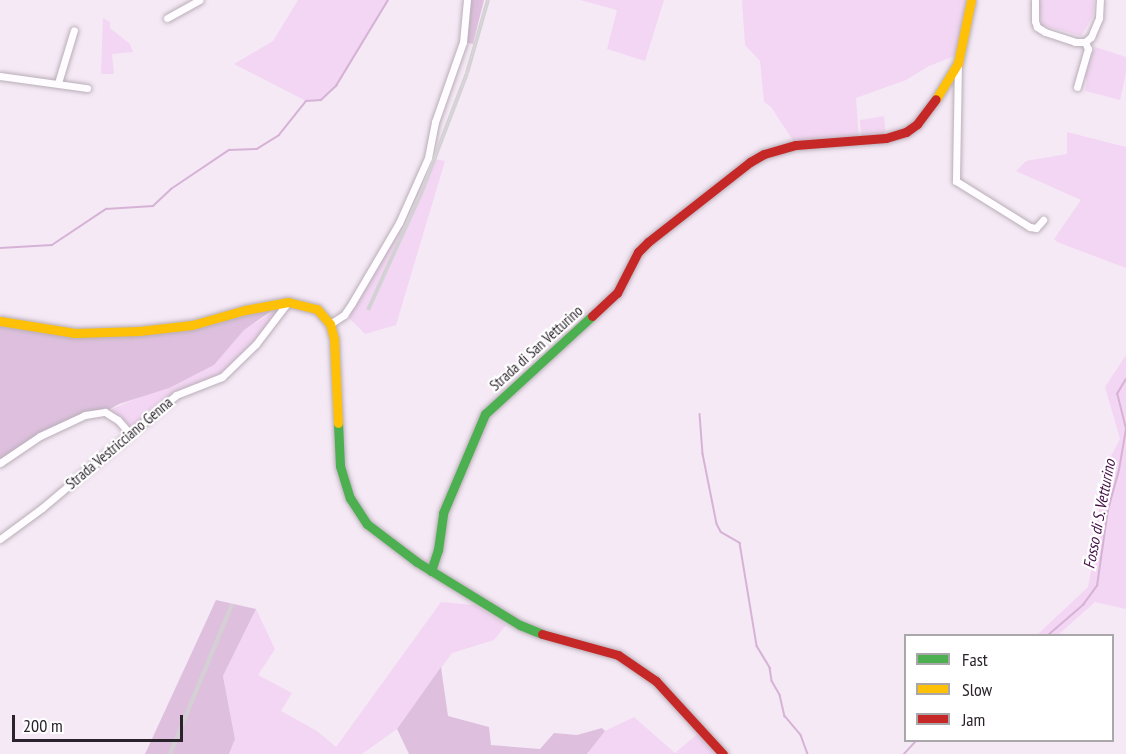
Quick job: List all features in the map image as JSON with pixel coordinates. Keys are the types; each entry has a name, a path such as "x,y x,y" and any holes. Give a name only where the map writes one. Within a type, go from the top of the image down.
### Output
{"street":[{"path":"167,18 199,0"},
{"path":"330,324 344,315 352,303 399,223 424,170 435,122 463,42 467,0"},
{"name":"Strada di San Vetturino","path":"431,571 438,550 444,513 485,414 617,293 638,252 764,154 796,145 886,138 906,132 917,124 943,90 958,63 971,0"},
{"path":"1035,0 1035,21 1038,27 1045,32 1075,42 1085,42 1091,37 1099,18 1100,0"},
{"path":"58,83 74,30"},
{"path":"1077,87 1088,49 1085,42"},
{"path":"958,63 956,181 1030,227 1036,228 1043,220"},
{"path":"0,76 87,88"},
{"path":"0,321 75,333 139,331 192,325 245,310 288,302 317,309 330,324 334,339 340,466 350,498 367,524 383,538 431,571 520,625 618,655 656,681 723,754"},
{"name":"Strada Vestricciano Genna","path":"0,538 42,508 176,395 222,377 256,344 288,302"},
{"path":"0,463 40,436 84,415 105,412 118,420 130,434"}],"shaded area":[{"path":"298,0 388,0 336,86 321,100 306,101 234,64 273,41"},
{"path":"467,0 484,0 473,44 463,42"},
{"path":"580,0 664,0 645,61 607,49 617,10"},
{"path":"742,0 971,0 960,54 929,66 906,80 856,98 859,140 796,145 771,107 764,102 760,61 745,45"},
{"path":"1040,0 1094,0 1093,16 1081,36 1042,25 1038,7"},
{"path":"103,18 110,22 110,28 130,44 133,52 112,54 114,74 101,74"},
{"path":"1095,47 1126,57 1126,73 1120,100 1085,91 1087,81 1084,74"},
{"path":"884,116 886,138 861,139 860,120"},
{"path":"1067,132 1126,147 1126,268 1057,242 1054,239 1081,200 1016,171 1026,161 1067,154"},
{"path":"428,158 445,161 396,325 365,334 349,318 349,307 399,223"},
{"path":"288,302 256,344 222,377 176,395 130,434 105,412 214,365 244,330"},
{"path":"283,303 244,330 214,365 169,388 119,404 105,412 84,415 40,436 0,463 0,324 75,333 139,331"},
{"path":"1126,355 1126,609 1095,602 1059,634 1038,634 1088,587 1095,549 1103,471 1120,439 1105,387"},
{"path":"216,600 256,609 223,676 235,739 229,754 145,754"},
{"path":"441,602 475,605 506,625 494,640 452,653 397,729 362,754 229,754 235,739 223,676 256,609 275,649 258,675 292,693 281,711 317,731 336,747"},
{"path":"441,667 448,716 489,727 491,745 540,749 554,733 577,735 602,728 605,731 587,754 409,754 397,729"},
{"path":"634,717 675,753 701,731 723,754 589,754 587,749 605,731"}],"waterway":[{"path":"0,248 52,245 106,209 153,206 171,189 229,150 257,149 279,135 306,101 321,100 336,86 388,0"},
{"name":"Fosso di S. Vetturino","path":"1049,634 1083,605 1097,586 1108,510 1119,470 1126,429 1117,394 1126,379"},
{"path":"700,414 703,454 717,524 721,532 740,543 757,646 770,668 772,681 780,695 785,716 801,735 808,754"},
{"name":"Fosso di S. Vetturino","path":"904,754 915,742"}],"railway":[{"path":"368,310 422,191 467,73 488,0"},
{"path":"170,754 232,604"}],"traffic: fast":[{"path":"431,571 438,550 443,513 485,414 592,316"},
{"path":"338,423 340,466 350,498 367,524 417,562 520,625 542,634"}],"traffic: slow":[{"path":"936,99 958,63 971,0"},
{"path":"0,321 75,333 139,331 192,325 245,310 288,302 317,309 330,324 334,339 338,423"}],"traffic: jam":[{"path":"592,316 617,293 638,252 648,242 750,162 764,154 796,145 886,138 906,132 917,124 936,99"},
{"path":"542,634 618,655 656,681 723,754"}]}
